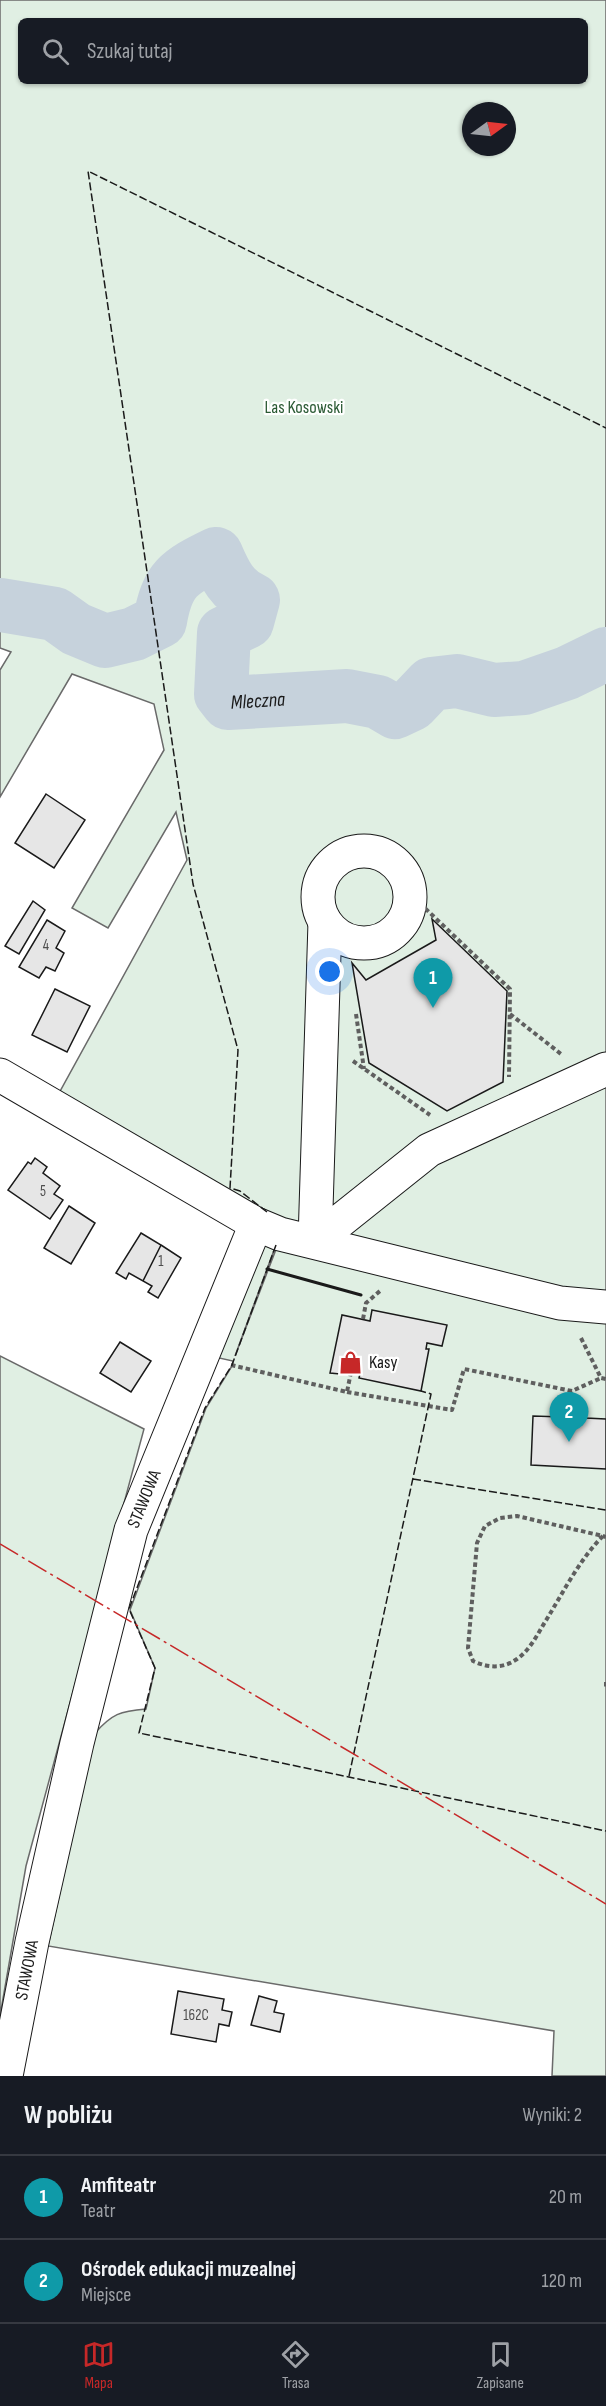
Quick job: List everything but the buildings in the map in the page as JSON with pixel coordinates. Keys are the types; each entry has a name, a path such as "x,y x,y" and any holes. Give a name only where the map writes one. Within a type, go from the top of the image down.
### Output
{"street":[{"path":"315,1241 326,922 318,897 320,884 326,870 337,859 350,853 365,851 380,854 393,861 403,872 409,893 406,915 387,937 374,942 358,942 346,939 326,922"},
{"path":"315,1241 429,1150 598,1073"},
{"path":"0,1076 256,1224 280,1234 560,1303 606,1307"},
{"name":"STAWOWA","path":"6,2076 32,1942 77,1743 131,1530 256,1224"}],"path":[{"path":"409,893 510,989 509,1114"},
{"path":"510,1014 598,1073"},
{"path":"321,1039 460,1136"},
{"path":"225,1362 347,1392 452,1410 464,1369 572,1391 603,1378 560,1303"},
{"path":"347,1392 351,1372"},
{"path":"517,1516 604,1537 580,1565 531,1645 517,1659 503,1666 486,1667 473,1661 468,1648 477,1543 485,1526 500,1518 517,1516"},
{"path":"606,1682 606,1688"}],"green space":[{"name":"Las Kosowski","path":"0,0 606,0 606,2076 552,2076 554,2031 48,1946 95,1733 117,1715 146,1709 155,1668 130,1610 206,1408 232,1366 233,1361 219,1358 217,1343 251,1247 264,1239 277,1242 235,1356 285,1226 58,1095 187,860 176,812 108,928 72,908 164,750 154,704 72,674 0,797 0,670 11,652 0,648"},
{"path":"0,1356 144,1429 26,1866 0,2016"}],"waterway":[{"name":"Mleczna","path":"0,605 55,614 76,629 105,641 134,634 160,621 166,595 177,578 193,566 216,554 230,581 240,592 253,600 247,622 224,633 221,694 228,703 347,696 378,702 395,712 412,704 431,684 457,681 494,690 524,688 567,673 606,654"}],"fence":[{"path":"267,1212 240,1191 230,1188 238,1050 193,884 88,171 606,428"},
{"path":"276,1245 232,1365 205,1408 129,1609 155,1668 139,1733 606,1831"},
{"path":"349,1776 431,1394 421,1391"},
{"path":"413,1479 606,1510"}],"wall":[{"path":"267,1269 361,1295"}],"power":[{"path":"0,1544 606,1904"}],"place":[{"name":"Amfiteatr","path":"433,1008"},
{"name":"Kasy","path":"351,1362"},
{"name":"Ośrodek edukacji muzealnej","path":"569,1442"}]}
